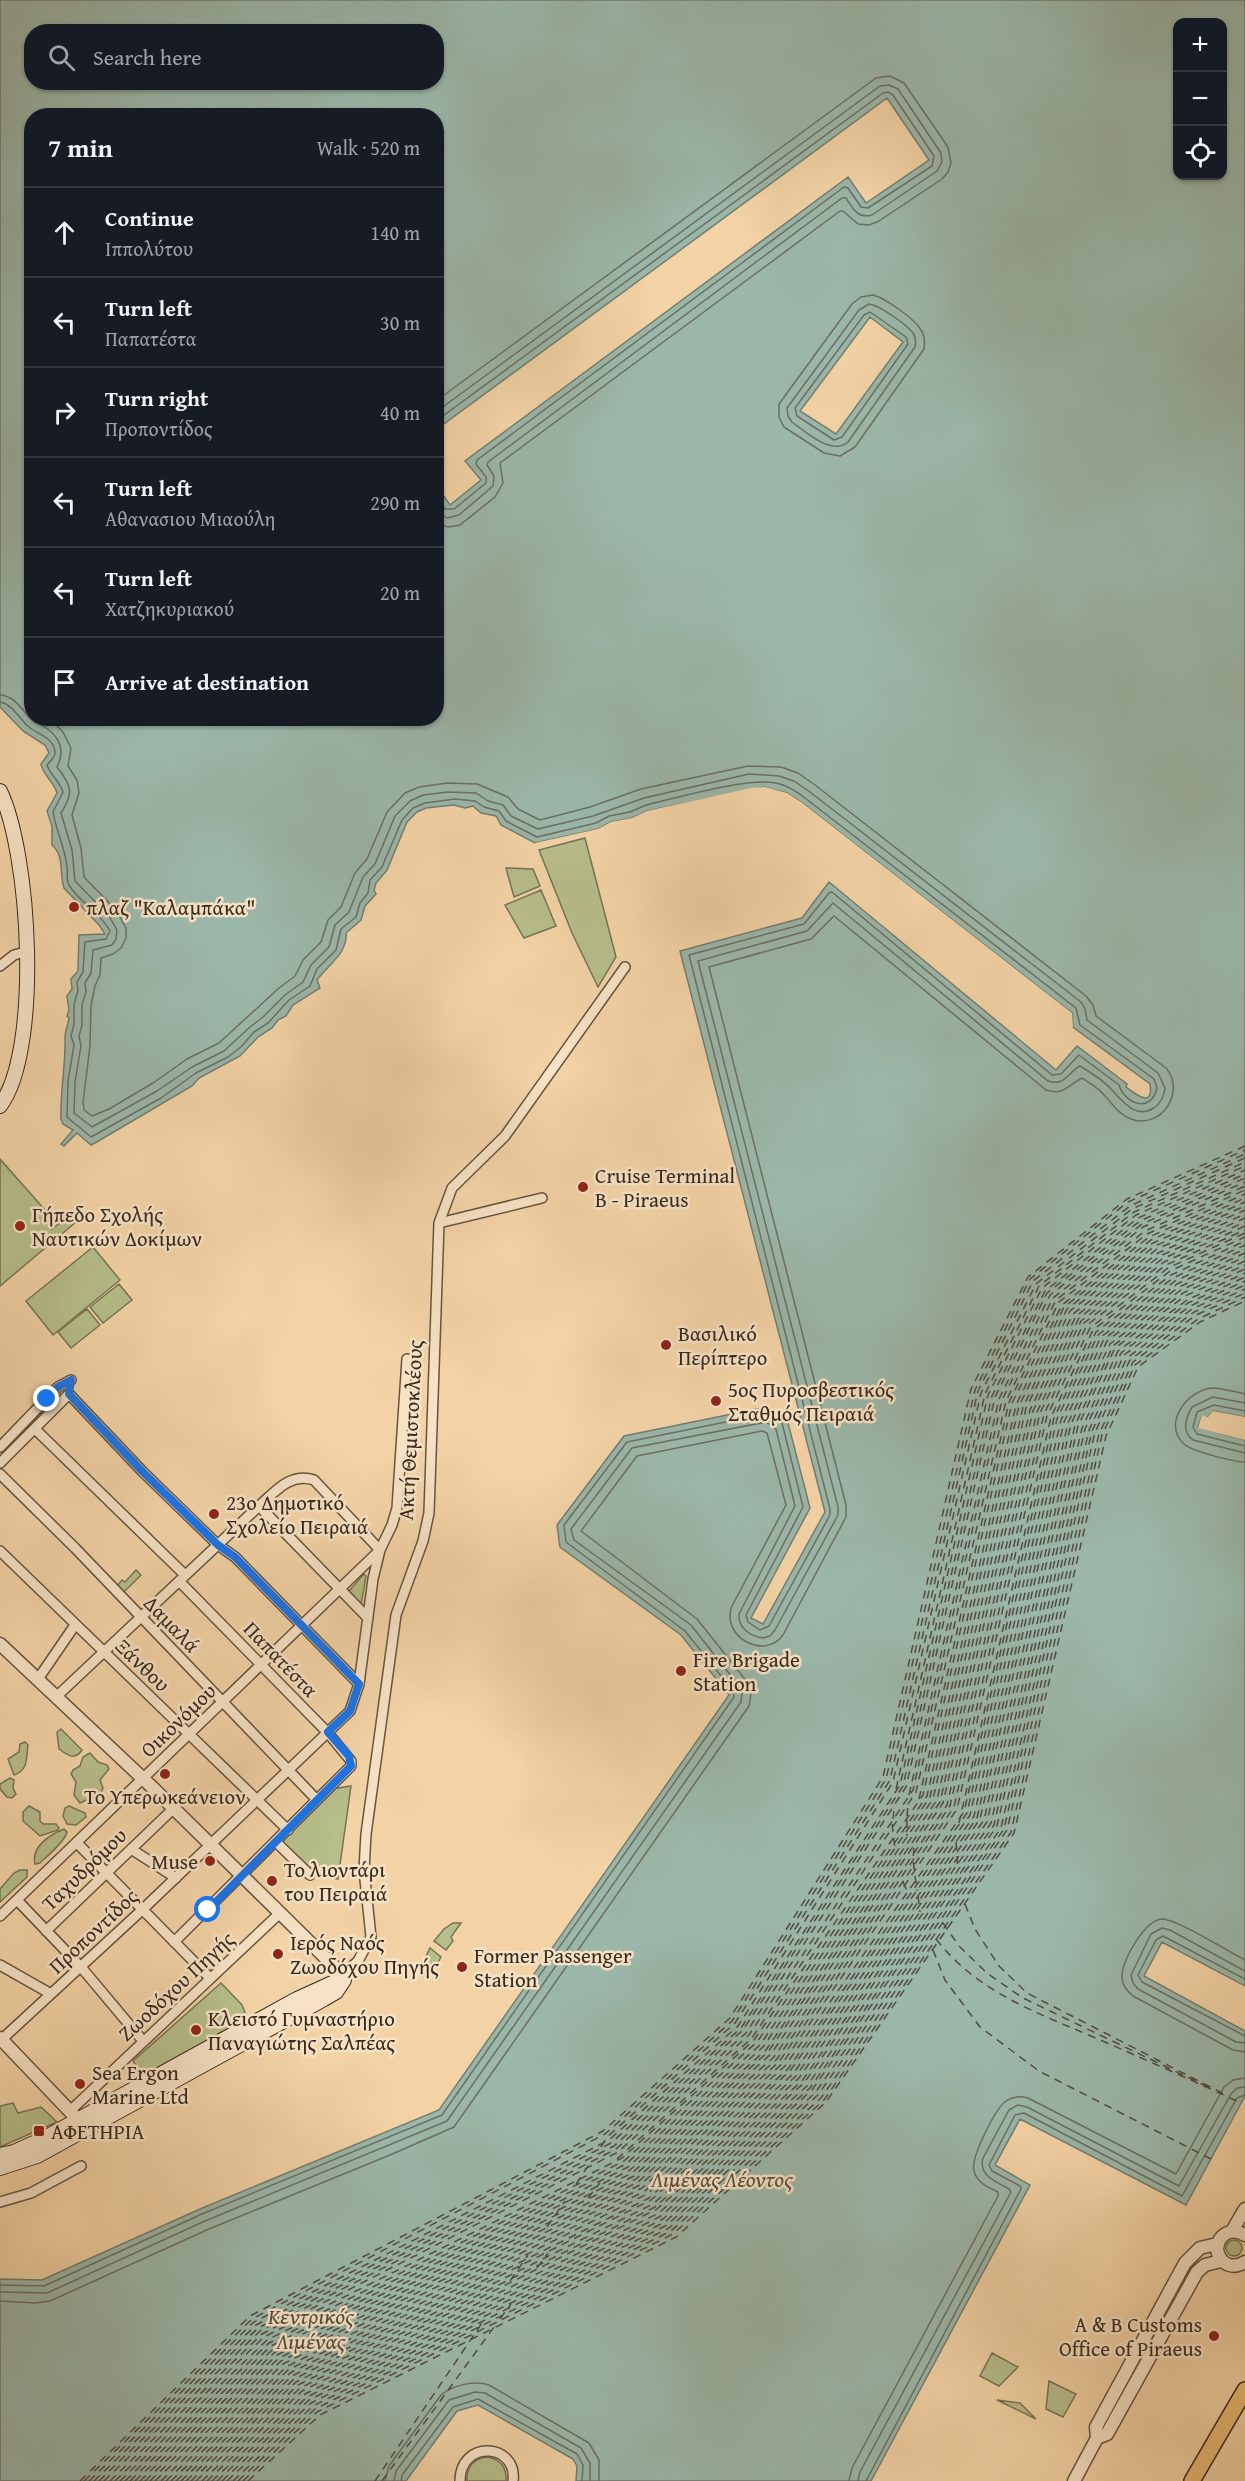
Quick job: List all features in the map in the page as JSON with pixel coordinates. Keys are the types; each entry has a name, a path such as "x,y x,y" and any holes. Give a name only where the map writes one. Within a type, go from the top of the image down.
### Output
{"main road":[{"path":"0,791 22,885 25,952 24,1018 16,1069 4,1089 0,1106"},
{"path":"0,2155 26,2147 297,1999 343,1978"},
{"path":"0,2168 37,2156 78,2120"},
{"path":"1192,2481 1245,2390"},
{"path":"1203,2481 1245,2409"}],"street":[{"path":"0,966 14,955 25,952"},
{"name":"Ακτή Θεμιστοκλέους","path":"343,1978 364,1953 371,1937 364,1870 368,1822 396,1615 423,1541 429,1513 439,1223 452,1188 505,1136 625,967"},
{"path":"439,1223 542,1198"},
{"path":"56,1697 259,1506 291,1479 314,1480 380,1550 397,1508 407,1359"},
{"path":"0,1447 58,1387 71,1380 69,1394 0,1463"},
{"path":"69,1394 359,1684"},
{"name":"Παπατέστα","path":"35,1429 182,1578 349,1756 351,1766 317,1800"},
{"name":"Δαμαλά","path":"0,1474 75,1548 317,1800"},
{"path":"259,1506 368,1618"},
{"name":"Οικονόμου","path":"0,1916 380,1550"},
{"name":"Προποντίδος","path":"1,2040 176,1878 350,1711 359,1684 380,1550"},
{"name":"Ξάνθου","path":"0,1551 288,1830"},
{"path":"38,1679 75,1625"},
{"path":"0,1644 174,1808 343,1978"},
{"path":"174,1942 317,1800"},
{"name":"Ταχυδρόμου","path":"46,1931 174,1808"},
{"path":"77,1842 210,1978"},
{"path":"276,1842 310,1875"},
{"path":"131,1849 176,1878"},
{"path":"17,1900 81,1967 143,2041"},
{"name":"Ζωοδόχου Πηγής","path":"78,2120 143,2041 280,1913"},
{"path":"0,1965 51,1994"},
{"path":"1,2040 78,2120"},
{"path":"0,2202 32,2193 81,2166"},
{"path":"1232,2231 1245,2209"},
{"path":"1221,2261 1217,2244 1225,2233 1232,2231 1245,2235"},
{"path":"1074,2481 1097,2438 1096,2427 1185,2263 1200,2248 1217,2244"},
{"path":"1097,2438 1107,2434 1197,2272 1205,2265 1221,2261 1234,2266 1245,2262"},
{"path":"460,2481 460,2470 464,2463 470,2456 484,2450 495,2452 508,2460 512,2468 513,2481"}],"green space":[{"path":"585,838 616,957 598,987 572,933 539,850"},
{"path":"506,868 533,869 540,886 514,897"},
{"path":"541,890 556,926 524,938 505,905"},
{"path":"0,1159 45,1210 50,1218 52,1229 70,1215 76,1222 0,1286"},
{"path":"93,1247 120,1280 53,1335 26,1301"},
{"path":"119,1284 132,1300 103,1323 90,1307"},
{"path":"87,1309 100,1325 71,1348 58,1332"},
{"path":"136,1570 141,1575 123,1593 117,1586 122,1580 125,1582"},
{"path":"364,1574 366,1576 361,1605 349,1591"},
{"path":"61,1729 82,1750 77,1755 68,1755 59,1749 57,1732"},
{"path":"25,1742 28,1745 26,1763 19,1773 14,1775 8,1759 19,1752 20,1744"},
{"path":"90,1753 109,1769 100,1780 103,1788 101,1793 80,1803 74,1795 76,1782 71,1774 80,1766 83,1757"},
{"path":"10,1778 14,1780 13,1788 16,1794 12,1798 7,1797 0,1789 0,1784"},
{"path":"351,1786 338,1879 314,1874 280,1842 332,1789"},
{"path":"29,1806 40,1812 40,1821 43,1824 56,1824 58,1830 40,1836 23,1821 23,1812"},
{"path":"69,1806 85,1813 86,1817 76,1825 67,1824 63,1816 65,1808"},
{"path":"64,1829 67,1832 66,1836 40,1863 35,1864 34,1858 42,1842"},
{"path":"27,1870 27,1877 0,1902 0,1889 14,1873"},
{"path":"453,1923 461,1923 451,1937 453,1941 446,1950 434,1941 444,1929"},
{"path":"430,1948 441,1957 436,1966 430,1967 428,1976 425,1976 424,1961"},
{"name":"Κλειστό Γυμναστήριο Παναγιώτης Σαλπέας","path":"221,1983 242,2005 247,2018 142,2076 133,2061"},
{"path":"13,2103 18,2113 41,2107 57,2122 0,2147 0,2106"},
{"path":"1234,2240 1240,2242 1242,2248 1240,2254 1234,2256 1228,2254 1226,2248 1228,2242"},
{"path":"992,2353 1018,2367 999,2386 980,2376"},
{"path":"1049,2381 1076,2394 1063,2417 1046,2409"},
{"path":"997,2400 1020,2403 1036,2419"},
{"path":"488,2457 502,2465 506,2481 467,2481 468,2471 472,2464"}],"water":[{"path":"0,0 1245,0 1245,1417 1214,1411 1208,1417 1202,1416 1198,1427 1245,1440 1245,1986 1162,1942 1144,1976 1245,2031 1245,2096 1186,2205 1020,2119 995,2165 1030,2185 871,2481 576,2481 577,2466 573,2459 478,2405 457,2411 406,2481 0,2481 0,2279 42,2280 200,2209 439,2110 729,1695 681,1635 560,1547 557,1525 624,1436 767,1407 787,1419 810,1508 751,1618 763,1624 825,1512 680,951 802,918 829,882 1056,1070 1077,1046 1127,1084 1126,1087 1139,1096 1147,1098 1149,1096 1150,1084 1073,1027 1072,1013 801,802 787,793 764,787 647,811 632,818 611,822 598,829 535,843 501,825 496,816 481,813 473,806 465,808 454,805 426,808 417,812 407,822 387,870 376,883 374,890 376,894 365,906 361,920 346,933 344,947 317,980 320,988 293,1005 286,1016 258,1037 240,1056 199,1078 192,1086 91,1145 77,1133 64,1146 61,1144 73,1130 63,1124 61,1119 65,1035 69,1018 67,1016 69,1010 67,996 72,989 71,979 78,971 79,935 105,934 64,888 59,854 52,845 52,826 47,811 57,793 41,764 49,753 45,745 23,731 0,707","holes":["870,317 903,342 836,434 800,411"]}],"pier":[{"path":"765,787 787,793 801,802 1072,1013 1073,1027 1070,1028 1069,1015 799,805 774,791 752,791 662,810 599,831 548,844 537,846 535,843 598,829 611,822 632,818 647,811 751,788"},
{"path":"1213,1411 1245,1417 1245,1420 1215,1414 1209,1420 1204,1419 1202,1426 1245,1437 1245,1440 1198,1428 1202,1415 1208,1417"}],"ferry route":[{"path":"80,2481 250,2316 603,2131 730,2018 883,1777 971,1389 1028,1277 1127,1199 1245,1146"},
{"path":"84,2481 252,2319 605,2134 732,2021 886,1779 975,1390 1030,1279 1128,1202 1245,1150"},
{"path":"601,2147 607,2137 735,2023 890,1780 978,1391 1033,1281 1130,1206 1245,1154"},
{"path":"89,2481 254,2322 609,2140 738,2026 893,1782 981,1393 1036,1284 1132,1209 1245,1158"},
{"path":"896,1789 985,1394 1039,1286 1134,1212 1245,1162"},
{"path":"94,2481 256,2325 611,2143 741,2028 900,1785 988,1395 1042,1288 1136,1215 1245,1166"},
{"path":"99,2481 258,2328 614,2146 743,2030 903,1786 992,1396 1045,1291 1138,1218 1245,1170"},
{"path":"104,2481 260,2331 616,2149 746,2033 906,1787 995,1397 1047,1293 1140,1221 1245,1174"},
{"path":"909,1795 999,1399 1050,1295 1142,1224 1245,1178"},
{"path":"110,2481 262,2334 618,2152 749,2035 913,1790 1002,1400 1053,1298 1143,1227 1245,1182"},
{"path":"617,2159 752,2038 916,1792 1006,1401 1056,1300 1145,1231 1245,1186"},
{"path":"919,1799 1009,1402 1059,1302 1147,1234 1245,1190"},
{"path":"115,2481 264,2337 622,2158 754,2040 923,1795 1012,1403 1062,1305 1149,1237 1245,1194"},
{"path":"120,2481 267,2340 624,2161 757,2042 927,1796 1016,1405 1064,1307 1151,1240 1245,1198"},
{"path":"125,2481 269,2343 626,2164 760,2045 930,1797 1019,1406 1067,1309 1153,1243 1245,1202"},
{"path":"130,2481 271,2346 628,2167 763,2047 933,1799 1023,1407 1070,1311 1155,1246 1245,1206"},
{"path":"135,2481 273,2349 630,2170 766,2050 937,1800 1026,1408 1073,1314 1157,1249 1245,1210"},
{"path":"140,2481 275,2352 632,2173 768,2052 940,1802 1030,1410 1076,1316 1158,1253 1245,1214"},
{"path":"145,2481 277,2355 634,2176 771,2054 943,1803 1033,1411 1079,1318 1160,1256 1245,1218"},
{"path":"150,2481 279,2358 636,2179 774,2057 947,1805 1037,1412 1081,1321 1162,1259 1245,1222"},
{"path":"155,2481 281,2361 638,2182 777,2059 950,1806 1040,1413 1084,1323 1164,1262 1245,1226"},
{"path":"161,2481 283,2364 640,2185 779,2062 954,1807 1044,1414 1087,1325 1166,1265 1245,1230"},
{"path":"166,2481 286,2367 642,2188 782,2064 957,1809 1047,1416 1090,1328 1168,1268 1245,1233"},
{"path":"959,1823 1051,1417 1093,1330 1170,1271 1245,1237"},
{"path":"171,2481 288,2370 645,2191 785,2066 964,1812 1054,1418 1096,1332 1171,1275 1245,1241"},
{"path":"176,2481 290,2373 647,2194 788,2069 967,1813 1057,1419 1098,1335 1173,1278 1245,1245"},
{"path":"181,2481 292,2376 649,2198 790,2071 970,1815 1061,1420 1101,1337 1175,1281 1245,1249"},
{"path":"186,2481 294,2379 651,2200 793,2074 974,1816 1064,1422 1104,1339 1177,1284 1245,1253"},
{"path":"191,2481 296,2382 653,2204 796,2076 977,1818 1068,1423 1107,1341 1179,1287 1245,1257"},
{"path":"196,2481 298,2385 655,2207 799,2078 980,1819 1071,1424 1110,1344 1181,1290 1245,1261"},
{"path":"202,2481 300,2388 657,2209 802,2081 984,1820 1075,1425 1113,1346 1183,1293 1245,1265"},
{"path":"207,2481 302,2391 659,2213 804,2083 987,1822 1078,1426 1115,1348 1185,1296 1245,1269"},
{"path":"212,2481 305,2394 661,2216 807,2086 991,1823 1082,1428 1118,1351 1187,1300 1245,1273"},
{"path":"217,2481 307,2397 663,2219 810,2088 994,1825 1085,1429 1121,1353 1188,1303 1245,1277"},
{"path":"222,2481 309,2400 665,2222 812,2090 997,1826 1089,1430 1124,1355 1190,1306 1245,1281"},
{"path":"227,2481 311,2403 667,2225 815,2093 1001,1828 1092,1431 1127,1358 1192,1309 1245,1285"},
{"path":"233,2481 313,2406 669,2228 818,2095 1004,1829 1095,1432 1130,1360 1194,1312 1245,1289"},
{"path":"238,2481 315,2409 671,2231 821,2098 1007,1830 1099,1434 1133,1362 1196,1315 1245,1293"},
{"path":"243,2481 317,2412 673,2234 824,2100 1011,1832 1102,1435 1135,1365 1198,1319 1245,1297"},
{"path":"248,2481 320,2415 676,2237 826,2102 1014,1833 1106,1436 1138,1367 1200,1322 1245,1301"},
{"path":"907,1816 908,1805"},
{"path":"893,1819 894,1809"},
{"path":"907,1820 907,1836"},
{"path":"892,1824 895,1849"},
{"path":"956,1842 958,1870"},
{"path":"914,1848 913,1860 917,1891"},
{"path":"903,1882 907,1891"},
{"path":"918,1896 920,1912"},
{"path":"965,1904 975,1929 999,1966 1027,1993 1224,2094"},
{"path":"943,1923 959,1946 988,1974 1023,1998 1208,2087"},
{"path":"936,1939 971,1974 1010,2000 1241,2103"},
{"path":"933,1950 945,1980 980,2027 1039,2071 1211,2159"},
{"path":"576,2184 590,2163"},
{"path":"588,2198 600,2183"},
{"path":"547,2227 565,2201"},
{"path":"537,2268 548,2253"},
{"path":"510,2281 528,2255"},
{"path":"500,2319 511,2304"},
{"path":"375,2481 482,2323"},
{"path":"382,2481 497,2323"}],"place":[{"name":"πλαζ \"Καλαμπάκα\"","path":"74,907"},
{"name":"Cruise Terminal B - Piraeus","path":"583,1187"},
{"name":"Γήπεδο Σχολής Ναυτικών Δοκίμων","path":"20,1226"},
{"name":"Βασιλικό Περίπτερο","path":"666,1345"},
{"name":"5ος Πυροσβεστικός Σταθμός Πειραιά","path":"716,1401"},
{"name":"23ο Δημοτικό Σχολείο Πειραιά","path":"214,1514"},
{"name":"Fire Brigade Station","path":"681,1671"},
{"name":"Το Υπερωκεάνειον","path":"165,1774"},
{"name":"Muse","path":"210,1861"},
{"name":"Το λιοντάρι του Πειραιά","path":"272,1881"},
{"name":"Ιερός Ναός Ζωοδόχου Πηγής","path":"278,1954"},
{"name":"Former Passenger Station","path":"462,1967"},
{"name":"Κλειστό Γυμναστήριο Παναγιώτης Σαλπέας","path":"196,2030"},
{"name":"Sea Ergon Marine Ltd","path":"80,2084"},
{"name":"ΑΦΕΤΗΡΙΑ","path":"39,2131"},
{"name":"A & B Customs Office of Piraeus","path":"1214,2336"}],"route":[{"path":"47,1399 58,1387 71,1380 69,1394 143,1472 218,1545 235,1557 359,1684 350,1711 328,1732 349,1756 351,1766 208,1910"}],"water label":[{"name":"Λιμένας Λέοντος","path":"722,2179"},
{"name":"Κεντρικός Λιμένας","path":"311,2328"}]}
